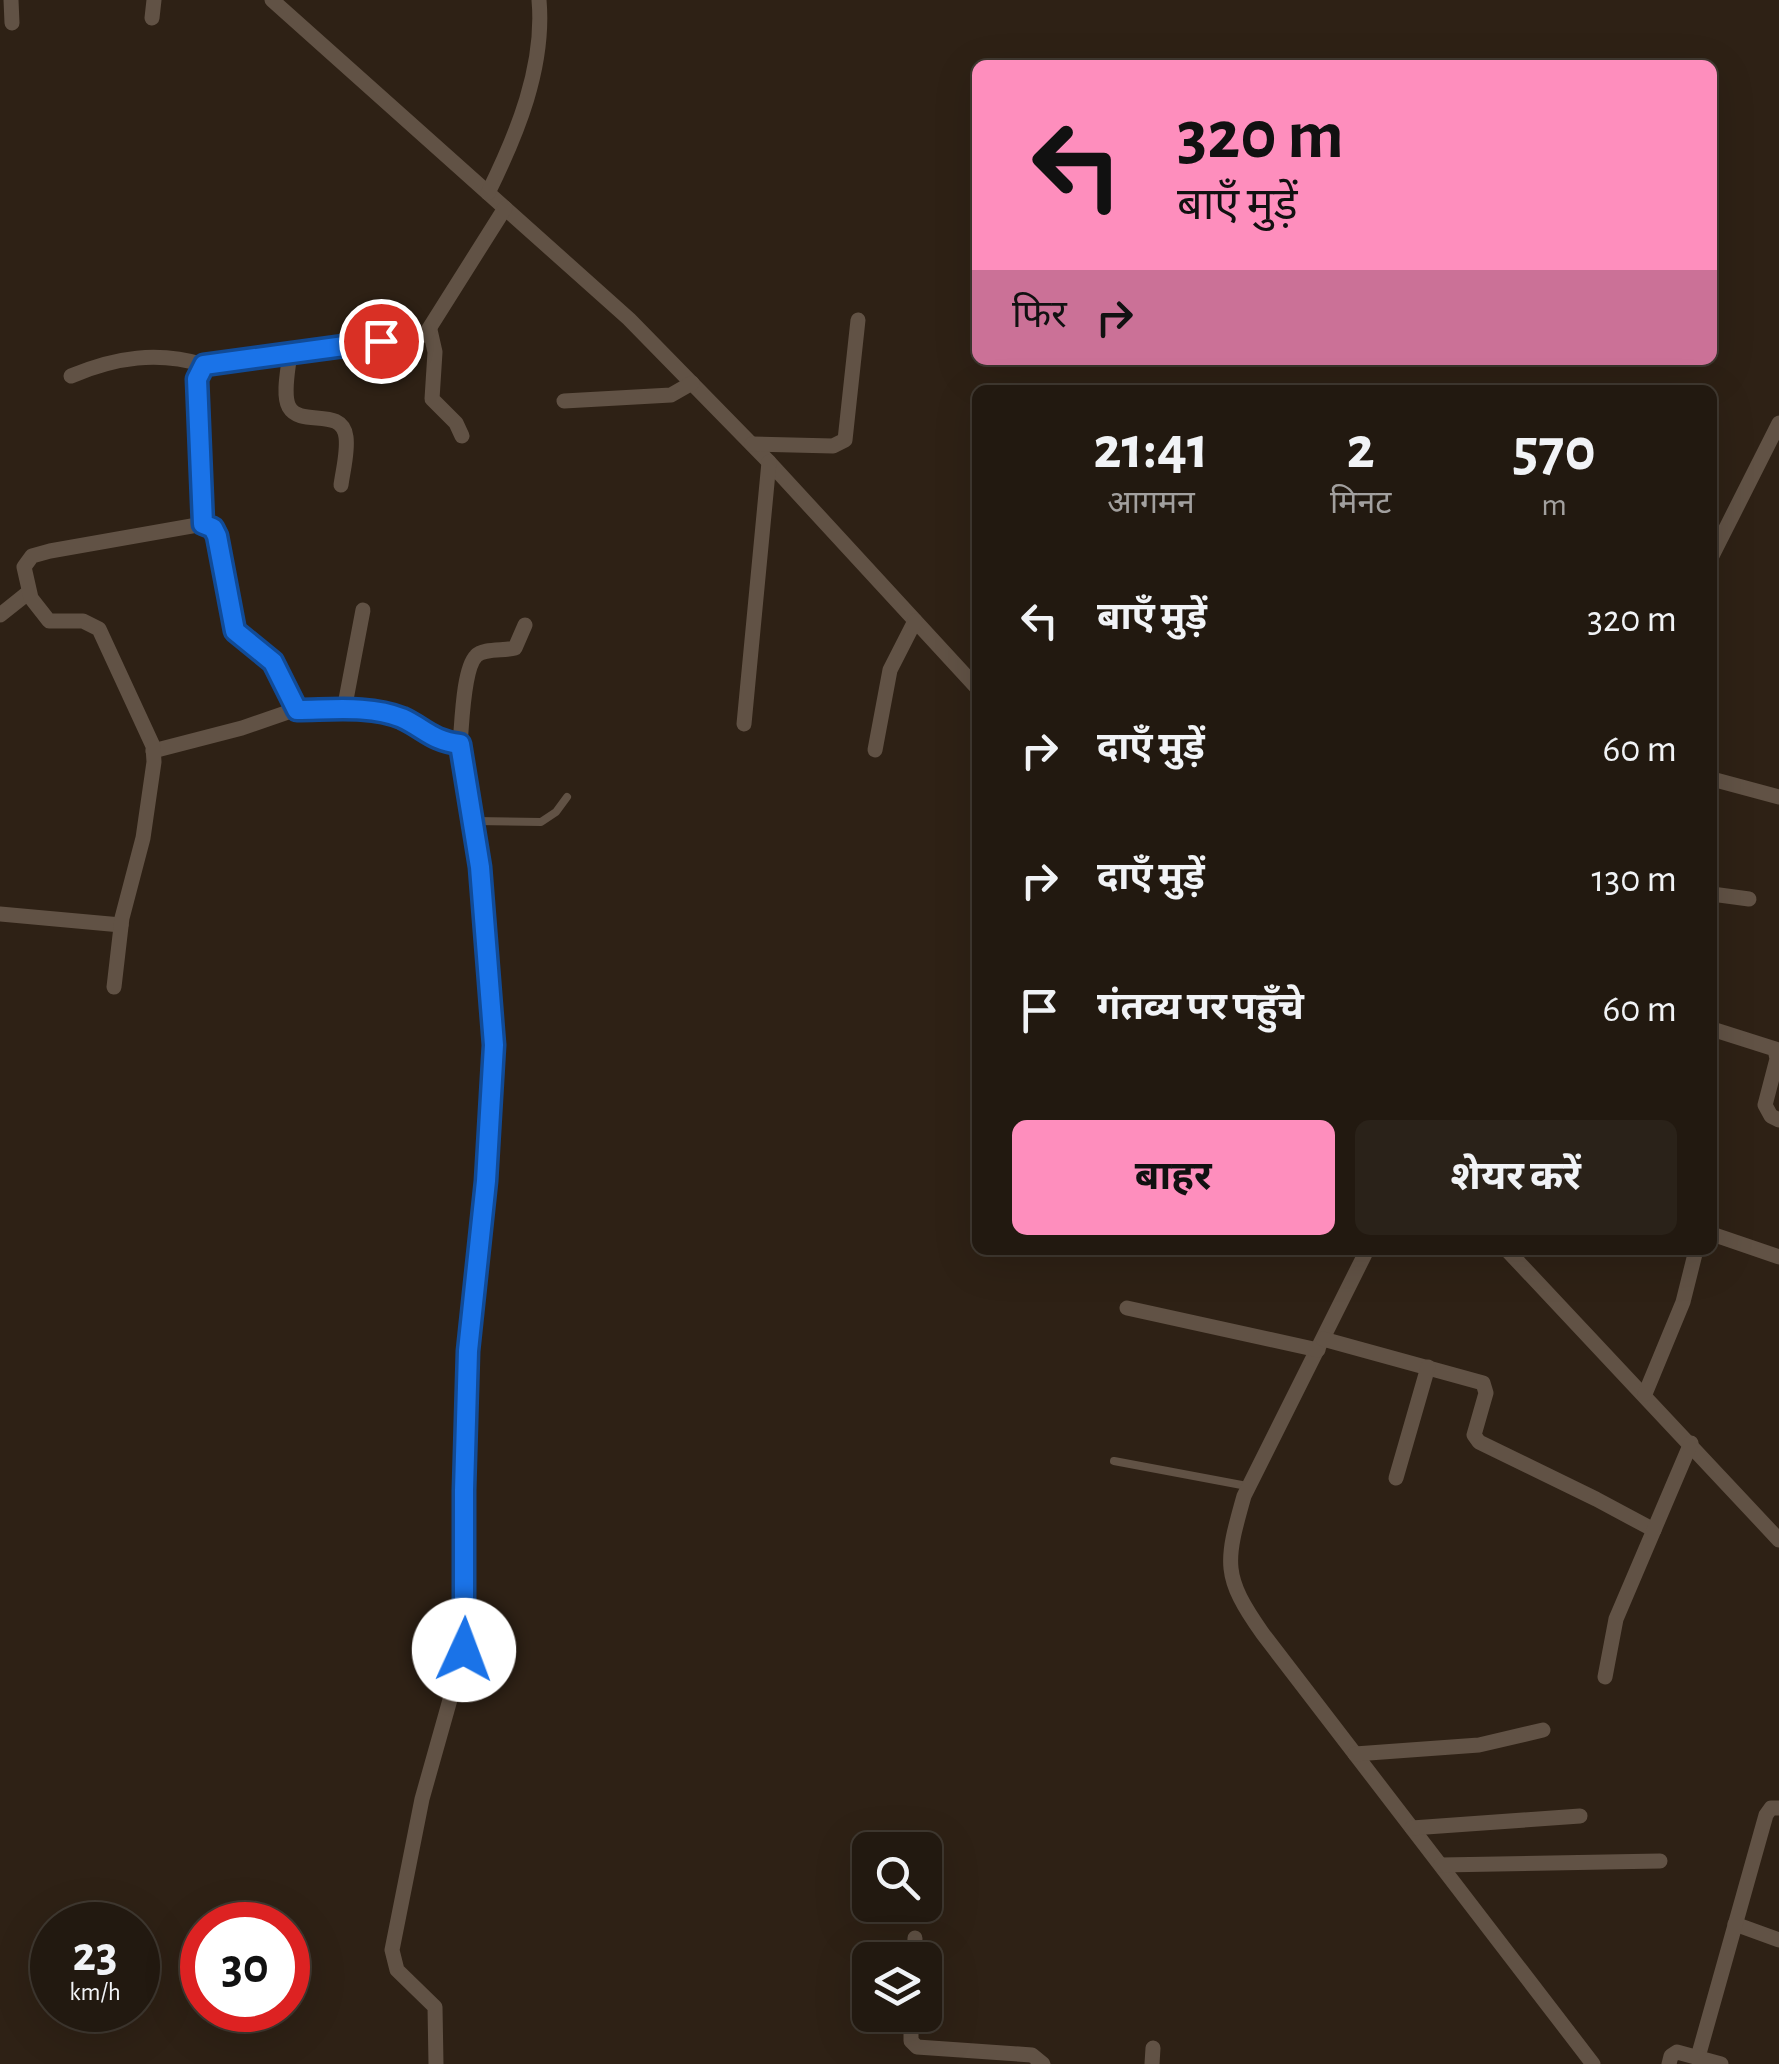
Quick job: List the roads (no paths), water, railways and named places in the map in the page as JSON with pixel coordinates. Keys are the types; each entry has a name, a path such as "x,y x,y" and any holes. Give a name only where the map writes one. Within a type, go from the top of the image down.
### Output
{"street":[{"path":"11,0 12,23"},
{"path":"152,18 154,0"},
{"path":"272,0 629,319 769,462 972,683"},
{"path":"488,193 510,150 532,80 539,45 539,0"},
{"path":"72,376 95,366 140,357 164,356 204,365 415,338 430,330 505,208"},
{"path":"752,444 833,446 845,440 858,320"},
{"path":"430,330 435,352 432,399 456,423 462,436"},
{"path":"290,352 290,408 296,414 336,420 344,428 347,443 342,484"},
{"path":"203,524 197,379 204,365"},
{"path":"564,401 658,396 692,383"},
{"path":"1717,546 1779,423"},
{"path":"744,724 769,462"},
{"path":"114,987 121,925 143,838 153,751 146,726 116,671 99,628 83,621 49,621 29,592 24,567 32,556 77,545 203,524 213,528 235,631 273,662 297,710"},
{"path":"0,615 29,592"},
{"path":"344,710 362,610"},
{"path":"875,750 887,680 915,621"},
{"path":"436,2064 435,2007 397,1970 392,1950 422,1799 464,1650 467,1619 464,1490 468,1351 486,1181 494,1045 474,821 460,744 465,692 474,658 481,652 515,648 525,625"},
{"path":"153,751 297,710 394,716 434,739 460,744"},
{"path":"1717,779 1779,798"},
{"path":"1717,895 1749,899"},
{"path":"0,914 121,925"},
{"path":"1717,1031 1776,1049 1777,1059 1764,1105 1770,1116 1779,1120"},
{"path":"1717,1236 1779,1257"},
{"path":"1364,1255 1243,1485 1232,1538 1232,1586 1263,1634 1593,2064"},
{"path":"1512,1255 1779,1540"},
{"path":"1645,1394 1683,1302 1695,1255"},
{"path":"1127,1308 1428,1368 1486,1385 1474,1434 1478,1442 1654,1530"},
{"path":"1396,1478 1428,1368"},
{"path":"1605,1677 1616,1619 1691,1443"},
{"path":"1355,1754 1479,1745 1543,1730"},
{"path":"1698,2057 1766,1815 1771,1808 1779,1808"},
{"path":"1412,1828 1580,1816"},
{"path":"1441,1866 1660,1861"},
{"path":"1735,1924 1779,1940"},
{"path":"915,1938 915,1942"},
{"path":"911,2032 911,2043 918,2047 1032,2055 1044,2064"},
{"path":"1669,2064 1677,2052 1721,2064"}],"lane":[{"path":"474,821 542,822 567,797"},
{"path":"1114,1461 1243,1485"}]}
